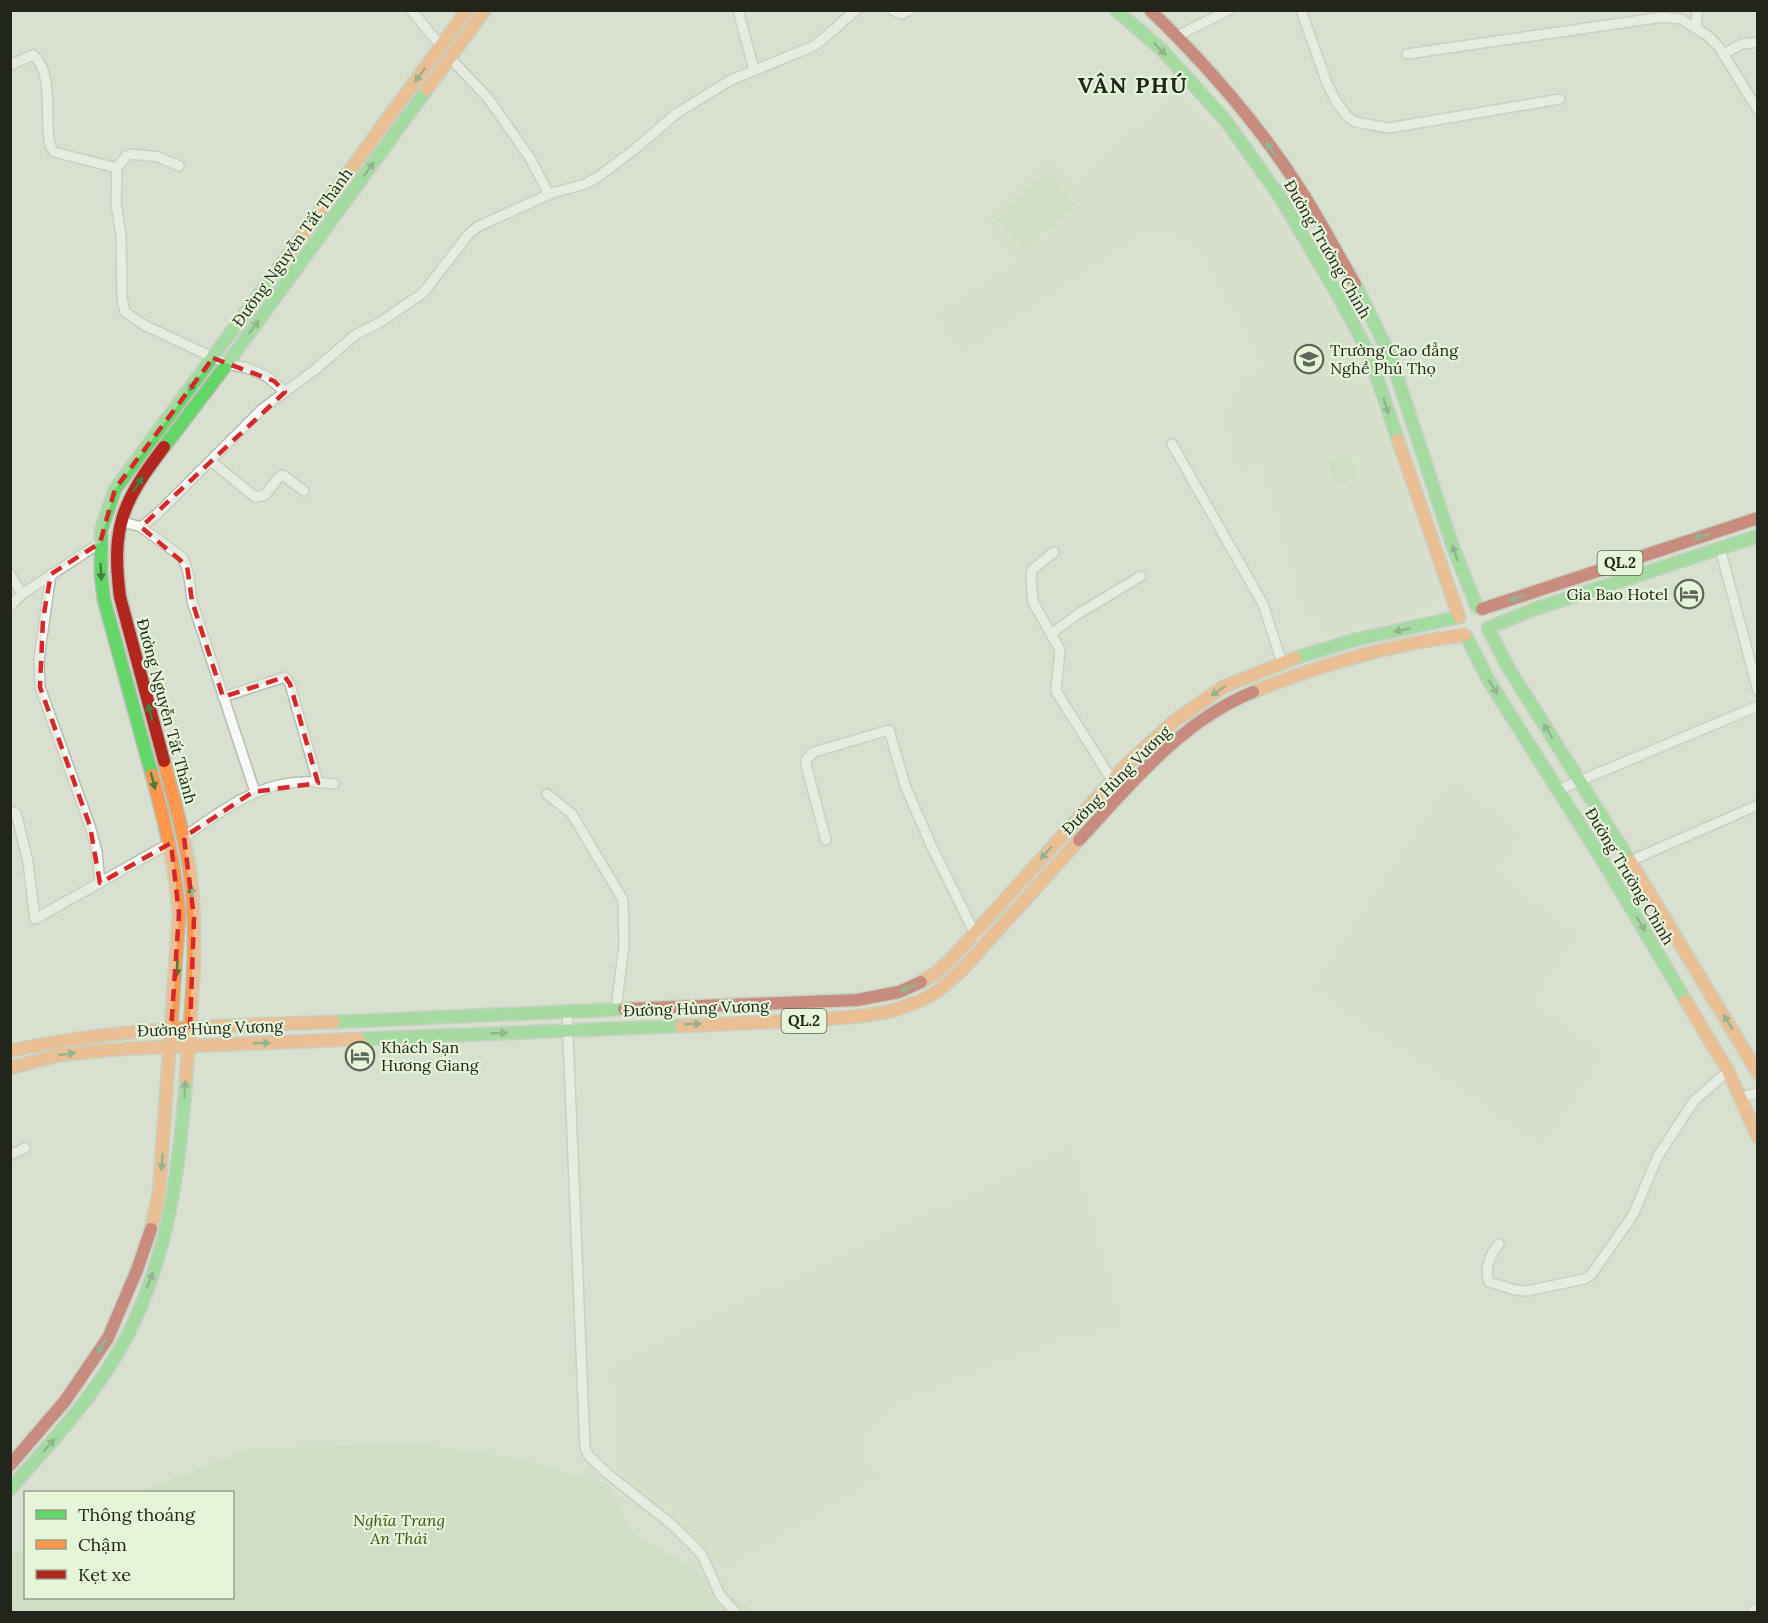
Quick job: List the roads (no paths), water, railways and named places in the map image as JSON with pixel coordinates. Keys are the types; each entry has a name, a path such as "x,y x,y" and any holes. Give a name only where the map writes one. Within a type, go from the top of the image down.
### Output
{"main road":[{"name":"Đường Nguyễn Tất Thành","path":"10,1465 65,1401 108,1338 137,1270 150,1232 159,1193 179,914 171,848 104,600 100,543 104,518 115,489 135,460 213,358 467,10"},
{"name":"Đường Nguyễn Tất Thành","path":"10,1489 58,1434 122,1346 165,1239 174,1199 189,1046 195,941 194,918 184,837 120,597 117,557 120,521 130,495 150,465 227,364 485,10"},
{"name":"Đường Trường Chinh","path":"1116,10 1162,50 1226,121 1280,197 1340,297 1369,354 1459,617"},
{"name":"Đường Trường Chinh","path":"1152,12 1177,36 1243,110 1300,189 1357,288 1390,355 1453,547 1480,608"},
{"path":"1141,31 1152,12"},
{"name":"QL.2","path":"1459,617 1466,608 1480,608 1758,518"},
{"name":"QL.2","path":"1466,635 1477,637 1488,628 1535,609 1758,536"},
{"path":"1480,608 1488,618 1488,628"},
{"path":"1459,617 1459,627 1466,635"},
{"name":"Đường Hùng Vương","path":"10,1052 63,1039 120,1032 427,1017 814,1003 894,994 933,975 975,933 1112,780 1173,722 1223,687 1282,663 1358,639 1459,617"},
{"name":"Đường Trường Chinh","path":"1488,628 1509,669 1630,861 1758,1073"},
{"name":"Đường Trường Chinh","path":"1466,635 1489,681 1603,861 1728,1071 1758,1137"},
{"name":"Đường Hùng Vương","path":"10,1068 59,1055 119,1048 815,1020 879,1014 916,1003 934,994 963,969 1134,780 1184,734 1230,701 1304,671 1360,654 1431,639 1466,635"},
{"path":"144,746 159,742"}],"street":[{"path":"411,10 441,46"},
{"path":"738,10 754,70"},
{"path":"141,527 211,461 242,428 285,392 355,335 423,293 468,235 477,227 549,195 585,184 598,177 636,149 677,113 731,80 816,45 856,10"},
{"path":"892,10 902,14 910,10"},
{"path":"1177,36 1229,10"},
{"path":"1302,10 1327,83 1337,103 1347,116 1356,122 1389,128 1560,99"},
{"path":"1696,28 1697,10"},
{"path":"1407,54 1663,17 1682,19 1708,36 1723,54 1758,110"},
{"path":"1723,54 1742,44 1758,42"},
{"path":"10,65 29,55 33,55 39,61 48,93 51,148 60,154 117,168"},
{"path":"450,58 488,98 530,158 549,195"},
{"path":"179,166 158,157 131,154 126,156 117,168 116,204 121,235 121,287 125,312 144,325 213,358 266,376 285,392"},
{"path":"1172,444 1263,604 1282,663"},
{"path":"211,461 255,497 265,495 283,475 304,491"},
{"path":"120,521 141,527 185,561 189,572 192,601 255,792"},
{"path":"10,606 22,594 100,543"},
{"path":"1720,548 1758,691"},
{"path":"1054,552 1032,570 1033,602 1060,650 1057,693 1112,780"},
{"path":"10,574 22,594"},
{"path":"51,574 39,658 40,687 90,826 97,852 100,883"},
{"path":"1051,634 1078,614 1141,576"},
{"path":"224,697 285,677 290,684 318,783"},
{"path":"1558,790 1758,706"},
{"path":"826,840 806,765 807,759 814,752 889,730 906,788 922,826 982,949"},
{"path":"184,837 255,792 301,782 334,784"},
{"path":"547,794 572,814 623,900 624,946 616,1010"},
{"path":"1630,861 1758,804"},
{"path":"10,811 16,813 28,862 35,919 100,883 171,848"},
{"path":"567,1012 585,1448 589,1456 608,1474 670,1523 693,1545 702,1555 720,1594 735,1612"},
{"path":"1499,1244 1490,1257 1487,1271 1489,1282 1527,1291 1584,1279 1591,1275 1633,1215 1658,1156 1694,1101 1728,1071"},
{"path":"1741,1097 1758,1094"},
{"path":"10,1155 26,1148"},
{"path":"1752,1612 1758,1606"}],"place":[{"name":"Trường Cao đẳng Nghề Phú Thọ","path":"1309,359"},
{"name":"Gia Bao Hotel","path":"1689,594"},
{"name":"Khách Sạn Hương Giang","path":"360,1056"}],"district":[{"name":"VÂN PHÚ","path":"1133,85"}],"park label":[{"name":"Nghĩa Trang An Thái","path":"399,1529"}]}
